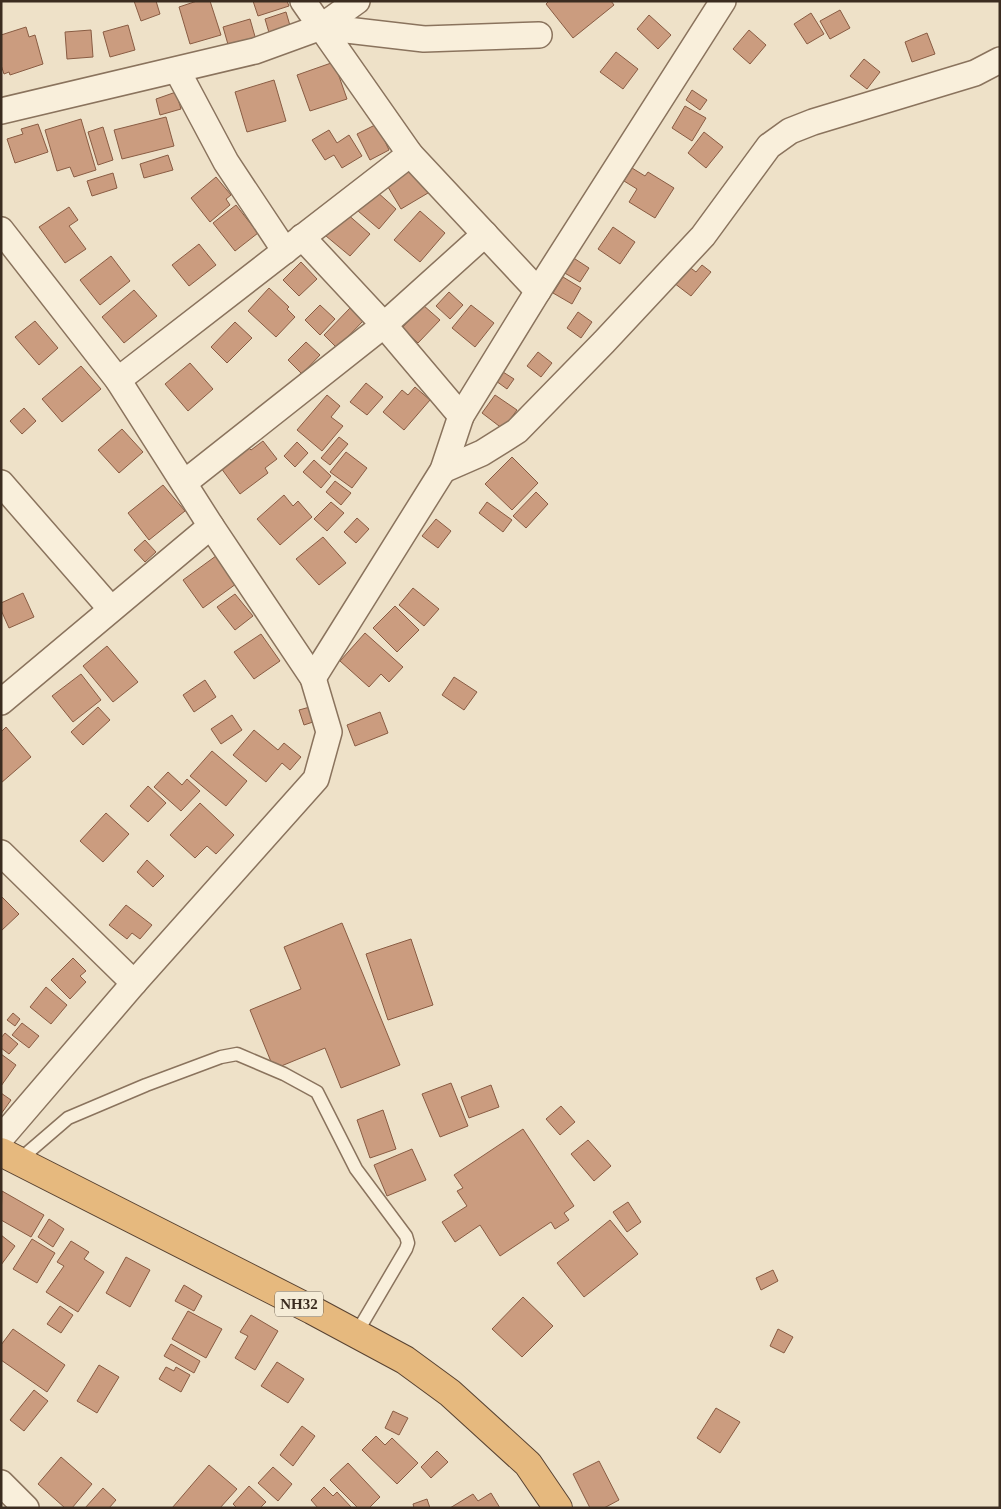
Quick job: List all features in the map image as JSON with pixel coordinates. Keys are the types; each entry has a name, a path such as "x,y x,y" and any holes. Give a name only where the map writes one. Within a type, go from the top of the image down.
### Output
{"highway":[{"name":"NH32","path":"10,1156 405,1360 450,1393 528,1464 558,1508"}],"street":[{"path":"303,1 410,154 538,291"},
{"path":"1,111 255,52 321,27 357,1"},
{"path":"312,678 443,470 461,416 538,291 723,1"},
{"path":"321,27 424,39 539,35"},
{"path":"443,470 482,453 517,431 598,349 703,236 769,146 790,131 805,125 975,73 1000,60"},
{"path":"177,70 226,162 294,244 384,325 461,416"},
{"path":"118,380 410,154"},
{"path":"1,230 118,380 211,526 312,678 329,732 316,779 134,983 1,1138"},
{"path":"184,483 384,325 485,234"},
{"path":"1,483 111,609"},
{"path":"1,702 211,526"},
{"path":"1,852 134,983"},
{"path":"1,1483 26,1508"}],"lane":[{"path":"10,1156 68,1118 146,1085 221,1057 237,1054 284,1074 318,1092 356,1169 406,1236 408,1243 356,1334"}],"building":[{"path":"134,1 156,1 160,14 141,21"},
{"path":"197,1 210,1 221,35 190,44 179,7"},
{"path":"253,1 287,1 289,6 258,16"},
{"path":"549,1 611,1 614,5 573,38 546,4"},
{"path":"840,10 850,28 830,39 820,21"},
{"path":"286,12 291,29 270,36 265,19"},
{"path":"811,13 824,34 807,44 794,24"},
{"path":"649,15 671,35 658,49 637,29"},
{"path":"250,19 256,40 229,48 223,27"},
{"path":"128,25 135,50 110,57 103,32"},
{"path":"26,27 29,37 35,35 43,64 10,75 9,72 4,74 1,65 1,35"},
{"path":"91,30 93,57 67,59 65,32"},
{"path":"749,30 766,45 750,64 733,49"},
{"path":"927,33 935,54 912,62 905,42"},
{"path":"616,52 638,69 623,89 600,72"},
{"path":"864,59 880,72 867,89 850,76"},
{"path":"334,62 347,99 310,111 297,75"},
{"path":"274,80 286,121 247,132 235,92"},
{"path":"692,90 707,100 700,110 686,100"},
{"path":"176,92 181,109 160,115 156,99"},
{"path":"685,106 706,118 692,141 672,128"},
{"path":"166,117 174,146 122,159 114,130"},
{"path":"81,119 96,170 74,177 70,167 57,171 45,130"},
{"path":"38,124 48,152 15,163 7,139 23,134 21,129"},
{"path":"377,124 389,150 370,160 357,134"},
{"path":"103,127 113,160 98,165 88,132"},
{"path":"329,130 337,143 349,135 362,156 342,168 334,155 325,160 312,140"},
{"path":"704,132 723,147 706,168 688,153"},
{"path":"168,155 173,170 144,178 140,164"},
{"path":"412,167 428,193 401,209 385,182"},
{"path":"632,168 645,176 648,172 674,188 655,218 629,202 637,189 624,181"},
{"path":"113,173 117,188 92,196 87,181"},
{"path":"216,177 231,195 226,199 230,205 210,222 191,198"},
{"path":"376,191 396,209 379,229 358,211"},
{"path":"236,205 258,233 235,251 213,223"},
{"path":"69,207 78,220 69,226 86,249 65,263 39,227"},
{"path":"420,211 445,233 420,262 394,240"},
{"path":"346,213 370,234 350,256 326,236"},
{"path":"613,227 635,242 620,264 598,249"},
{"path":"199,244 216,265 189,286 172,265"},
{"path":"111,256 130,281 100,305 80,280"},
{"path":"572,257 589,268 580,282 563,272"},
{"path":"301,262 317,279 299,296 283,280"},
{"path":"702,265 711,272 691,296 674,283 688,266 696,272"},
{"path":"563,277 581,288 572,304 553,293"},
{"path":"269,288 289,307 287,309 295,317 276,337 248,311"},
{"path":"134,290 157,316 124,343 102,317"},
{"path":"449,292 463,305 450,319 436,306"},
{"path":"320,305 335,319 320,335 305,320"},
{"path":"423,305 440,320 418,343 402,328"},
{"path":"471,305 494,323 475,347 452,328"},
{"path":"350,308 363,321 337,348 324,335"},
{"path":"578,312 592,322 581,338 567,328"},
{"path":"35,321 58,348 39,365 15,337"},
{"path":"235,322 252,338 227,363 211,347"},
{"path":"306,342 320,355 302,374 288,360"},
{"path":"538,352 552,363 541,377 527,366"},
{"path":"190,363 213,389 188,411 165,384"},
{"path":"81,366 101,389 62,422 42,399"},
{"path":"503,372 514,379 507,389 496,381"},
{"path":"366,383 383,397 367,415 350,402"},
{"path":"415,387 430,400 404,430 383,412 402,390 408,395"},
{"path":"327,395 340,406 331,417 343,426 322,451 297,430"},
{"path":"495,395 517,410 503,429 482,413"},
{"path":"24,408 36,421 22,434 10,421"},
{"path":"122,429 143,452 119,473 98,450"},
{"path":"339,437 348,444 330,465 321,458"},
{"path":"263,441 277,459 265,468 268,473 240,494 221,468 248,447 251,450"},
{"path":"297,442 308,453 295,467 284,456"},
{"path":"346,452 367,468 352,488 330,472"},
{"path":"512,457 538,483 512,510 485,484"},
{"path":"314,460 331,476 321,488 303,472"},
{"path":"335,481 351,493 341,505 326,492"},
{"path":"163,485 185,511 149,540 128,513"},
{"path":"536,492 548,504 526,528 513,516"},
{"path":"284,495 293,506 298,501 312,517 280,545 257,519"},
{"path":"331,502 344,513 327,531 314,519"},
{"path":"487,502 512,520 503,532 479,513"},
{"path":"357,518 369,529 356,543 344,532"},
{"path":"436,519 451,531 438,548 422,536"},
{"path":"323,537 346,563 319,585 296,559"},
{"path":"145,540 156,552 145,562 134,550"},
{"path":"220,553 240,581 203,608 183,580"},
{"path":"413,588 439,609 424,626 399,605"},
{"path":"23,593 34,617 9,628 1,610 1,603"},
{"path":"235,594 253,616 235,630 217,607"},
{"path":"395,606 419,630 397,652 373,628"},
{"path":"365,633 403,667 389,682 381,674 369,687 340,661"},
{"path":"261,634 280,661 254,679 234,652"},
{"path":"107,646 138,682 113,702 83,666"},
{"path":"81,674 101,700 73,722 52,696"},
{"path":"454,677 477,692 464,710 442,695"},
{"path":"205,680 216,697 194,712 183,695"},
{"path":"317,705 322,719 304,725 299,710"},
{"path":"98,707 110,720 83,745 71,732"},
{"path":"380,712 388,733 355,746 347,725"},
{"path":"232,715 242,730 221,744 211,729"},
{"path":"6,727 31,757 1,783 1,732"},
{"path":"254,730 278,750 284,743 301,757 290,770 282,763 266,782 233,755"},
{"path":"212,751 247,781 226,806 190,776"},
{"path":"168,772 182,785 187,779 200,791 181,811 154,787"},
{"path":"148,786 166,803 148,822 130,806"},
{"path":"200,803 234,835 216,854 207,846 195,858 170,835"},
{"path":"106,813 129,834 103,862 80,841"},
{"path":"147,860 164,876 153,887 137,872"},
{"path":"1,896 19,914 1,931"},
{"path":"126,905 152,925 140,939 132,933 127,939 109,925"},
{"path":"342,923 400,1065 341,1088 325,1048 274,1069 250,1010 301,989 284,947"},
{"path":"411,939 433,1005 388,1020 366,954"},
{"path":"73,958 86,971 80,976 86,982 70,999 51,980"},
{"path":"46,987 67,1005 51,1024 30,1007"},
{"path":"13,1013 20,1019 15,1026 7,1020"},
{"path":"22,1023 39,1036 29,1048 12,1035"},
{"path":"5,1033 18,1044 9,1054 1,1048 1,1038"},
{"path":"1,1054 16,1065 1,1086"},
{"path":"451,1083 468,1126 440,1137 422,1094"},
{"path":"491,1085 499,1107 469,1118 461,1097"},
{"path":"1,1093 11,1100 1,1114"},
{"path":"561,1106 575,1122 560,1135 546,1119"},
{"path":"383,1110 396,1149 370,1158 357,1120"},
{"path":"523,1129 574,1206 564,1213 569,1220 555,1229 551,1222 500,1256 480,1225 455,1242 442,1222 467,1206 457,1191 463,1188 454,1175"},
{"path":"588,1140 611,1166 594,1181 571,1154"},
{"path":"412,1149 426,1180 387,1196 374,1165"},
{"path":"2,1191 44,1215 31,1237 1,1220"},
{"path":"628,1202 641,1222 627,1232 613,1212"},
{"path":"49,1219 64,1229 53,1247 38,1237"},
{"path":"610,1220 638,1254 584,1297 557,1263"},
{"path":"1,1235 15,1246 1,1265"},
{"path":"32,1239 55,1253 37,1283 13,1269"},
{"path":"71,1241 89,1252 84,1259 104,1272 78,1312 46,1292 64,1266 57,1262"},
{"path":"126,1257 150,1270 130,1307 106,1293"},
{"path":"773,1270 778,1281 761,1290 756,1278"},
{"path":"184,1285 202,1296 194,1311 175,1301"},
{"path":"523,1297 553,1326 522,1357 492,1329"},
{"path":"60,1306 73,1315 61,1333 47,1324"},
{"path":"188,1311 222,1329 206,1358 172,1339"},
{"path":"251,1315 278,1331 255,1370 235,1358 248,1336 240,1332"},
{"path":"13,1329 65,1365 47,1392 1,1360 1,1345"},
{"path":"778,1329 793,1337 784,1353 770,1346"},
{"path":"171,1344 200,1361 194,1373 164,1356"},
{"path":"277,1362 304,1379 288,1403 261,1386"},
{"path":"99,1365 119,1377 97,1413 77,1401"},
{"path":"166,1367 174,1371 176,1367 190,1375 181,1392 159,1379"},
{"path":"34,1390 48,1401 24,1431 10,1420"},
{"path":"716,1408 740,1422 720,1453 697,1438"},
{"path":"393,1411 408,1418 399,1435 385,1428"},
{"path":"302,1426 315,1436 293,1466 280,1455"},
{"path":"376,1436 385,1445 392,1438 418,1463 397,1484 362,1450"},
{"path":"437,1451 448,1462 431,1478 421,1467"},
{"path":"61,1457 92,1484 72,1508 65,1508 38,1484"},
{"path":"599,1461 619,1500 604,1508 590,1508 573,1474"},
{"path":"348,1463 380,1497 369,1508 358,1508 330,1480"},
{"path":"209,1465 237,1489 220,1508 172,1508"},
{"path":"273,1467 292,1484 278,1501 258,1483"},
{"path":"249,1486 266,1502 260,1508 237,1508 233,1504"},
{"path":"324,1487 333,1496 337,1492 352,1508 318,1508 311,1500"},
{"path":"103,1488 116,1500 109,1508 85,1508"},
{"path":"491,1493 500,1508 450,1508 473,1494 478,1501"},
{"path":"427,1499 430,1508 414,1508 413,1504"}]}
